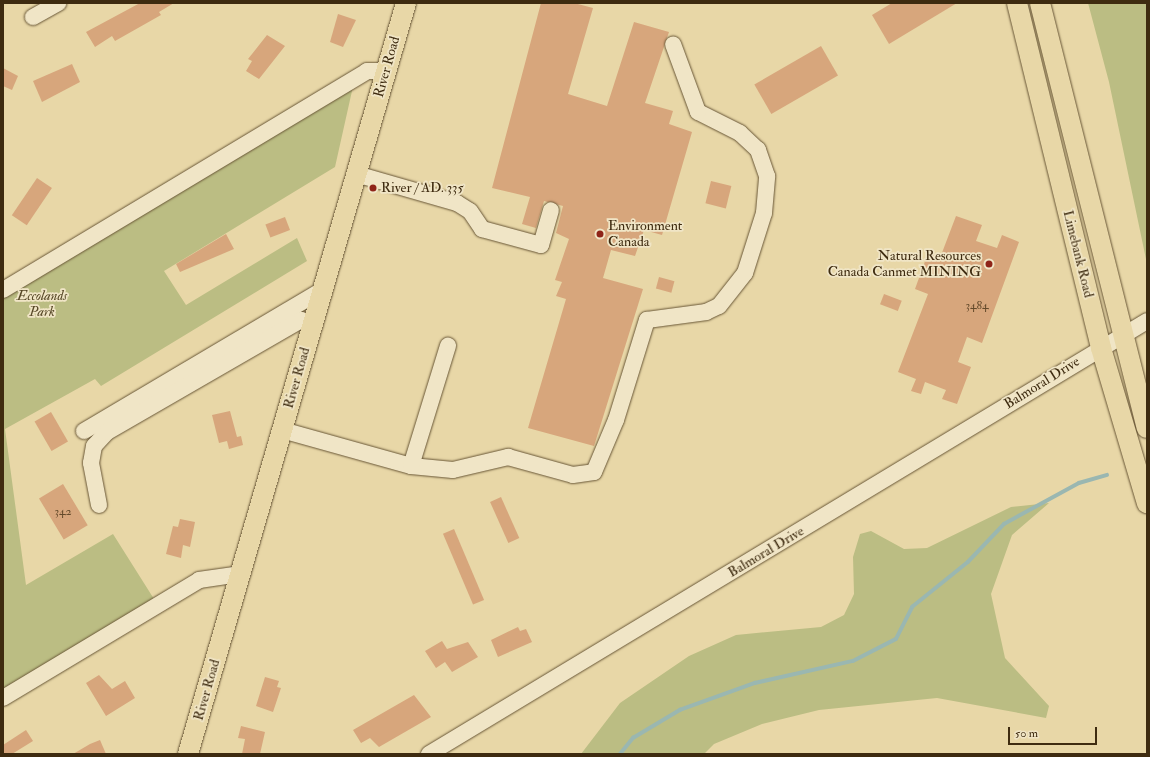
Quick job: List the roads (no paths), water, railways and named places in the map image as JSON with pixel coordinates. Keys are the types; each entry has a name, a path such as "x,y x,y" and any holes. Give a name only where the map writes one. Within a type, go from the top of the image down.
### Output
{"main road":[{"name":"River Road","path":"188,754 321,291 406,3"},
{"name":"Limebank Road","path":"1017,3 1101,348 1147,503"},
{"name":"Limebank Road","path":"1040,3 1121,335 1147,428"}],"street":[{"path":"33,17 58,3"},
{"path":"282,430 411,466 454,470 508,457 573,475 590,475 600,462 616,420 647,320 706,312 733,292 745,273 764,213 765,168 752,142 698,112 673,44"},
{"path":"3,290 367,71 386,71"},
{"path":"356,174 457,203 470,212 482,229 541,245 551,210"},
{"path":"84,431 321,291"},
{"path":"99,505 91,463 94,446 107,432 301,320 312,323"},
{"name":"Balmoral Drive","path":"429,754 1121,335 1147,321"},
{"path":"411,466 448,346"},
{"path":"3,698 200,580 240,574"}],"waterway":[{"path":"620,754 633,738 680,710 755,683 853,661 896,639 912,607 968,562 1004,524 1079,483 1107,475"}],"place":[{"name":"River / AD. 335","path":"373,188"},
{"name":"Environment Canada","path":"600,234"},
{"name":"Natural Resources Canada Canmet MINING","path":"989,264"}],"park label":[{"name":"Eccolands Park","path":"42,304"}]}
